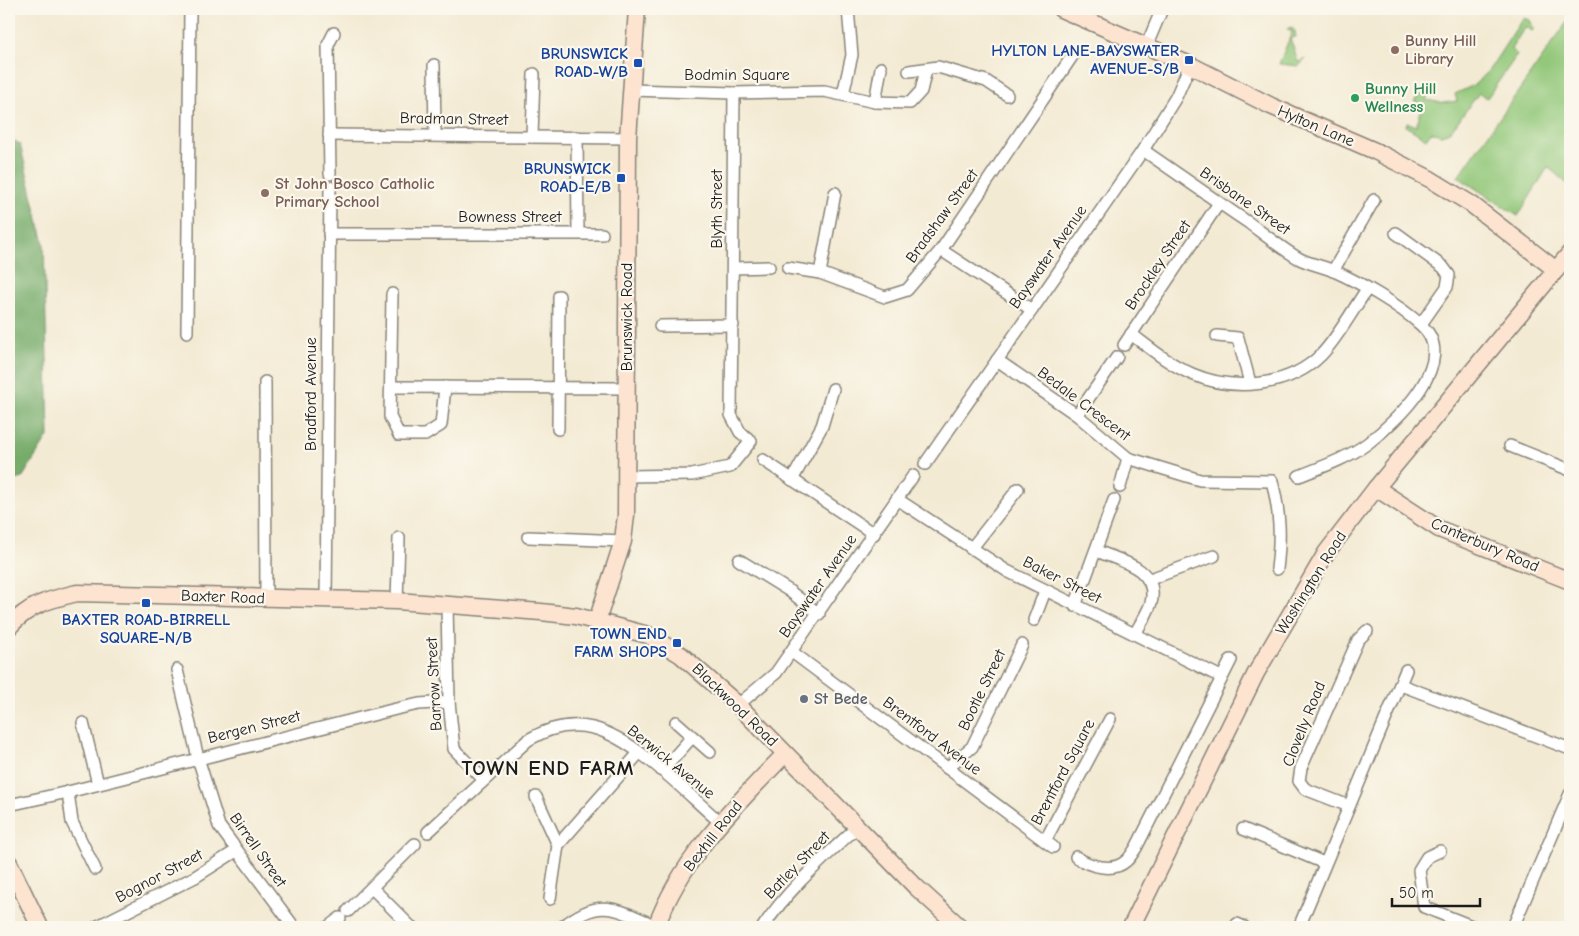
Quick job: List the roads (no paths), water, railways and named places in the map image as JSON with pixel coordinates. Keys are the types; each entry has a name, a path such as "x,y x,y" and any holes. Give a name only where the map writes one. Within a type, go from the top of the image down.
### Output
{"street":[{"path":"187,332 190,9"},
{"name":"Brunswick Road","path":"597,621 623,541 626,515 628,138 637,9"},
{"path":"843,94 852,55 848,9"},
{"name":"Hylton Lane","path":"1060,9 1190,65 1271,106 1383,155 1430,179 1471,204 1556,270"},
{"path":"1146,46 1162,9"},
{"path":"330,174 328,45 334,33"},
{"name":"Bradshaw Street","path":"788,268 820,273 885,297 907,290 941,250 1031,106 1073,55"},
{"path":"434,65 435,135"},
{"name":"Bayswater Avenue","path":"925,464 1143,150 1176,96 1190,65"},
{"path":"909,71 938,67 986,81 1007,95"},
{"path":"875,102 881,68"},
{"name":"Bodmin Square","path":"630,90 734,93 824,91 875,102 910,103 921,90 926,70"},
{"path":"532,137 534,74"},
{"name":"Blyth Street","path":"627,476 710,472 730,467 751,441 740,432 731,415 734,93"},
{"name":"Bradman Street","path":"329,135 628,138"},
{"path":"577,137 578,233"},
{"name":"Brisbane Street","path":"1143,150 1299,259 1333,271 1368,288 1421,324 1433,342 1435,351 1432,368 1420,390 1409,402 1367,443 1336,461 1299,476"},
{"name":"Bradford Avenue","path":"326,601 330,187"},
{"path":"820,273 835,193"},
{"path":"1333,271 1374,200"},
{"name":"Brockley Street","path":"1124,344 1219,203"},
{"name":"Bowness Street","path":"329,234 602,234"},
{"path":"1396,234 1443,267 1449,275 1447,287 1421,324"},
{"path":"941,250 1032,310"},
{"name":"Washington Road","path":"1131,927 1256,673 1326,553 1376,488 1570,253"},
{"path":"733,268 768,268"},
{"path":"1131,334 1168,362 1193,375 1220,381 1274,382 1299,372 1322,354 1368,288"},
{"path":"392,294 390,417 399,434 425,435 441,425 444,387"},
{"path":"558,296 560,387 558,429"},
{"path":"660,326 733,325"},
{"path":"1217,336 1238,338 1250,383"},
{"path":"1077,415 1117,357"},
{"name":"Bedale Crescent","path":"997,360 1077,415 1128,458 1200,480 1272,481 1278,505 1281,536 1277,569"},
{"path":"265,382 266,598"},
{"path":"391,387 627,388"},
{"path":"792,480 822,426 833,389"},
{"path":"1510,446 1570,470"},
{"path":"1120,486 1128,458"},
{"path":"763,460 874,534"},
{"name":"Bayswater Avenue","path":"738,705 776,673 819,614 913,476"},
{"name":"Canterbury Road","path":"1376,488 1440,529 1570,582"},
{"path":"971,549 1018,489"},
{"name":"Baker Street","path":"897,499 971,549 1045,591 1221,677"},
{"path":"1076,606 1097,552 1114,500"},
{"path":"528,537 623,541"},
{"path":"398,601 399,538"},
{"path":"1097,552 1140,569 1150,579 1152,599 1135,634"},
{"path":"1150,579 1214,556"},
{"path":"739,560 788,590 819,614"},
{"path":"1034,620 1045,591"},
{"name":"Baxter Road","path":"9,627 28,608 50,599 77,593 326,601 398,601 447,605"},
{"name":"Blackwood Road","path":"447,605 547,612 597,621 629,628 648,635 664,645 698,668 738,705 932,904 960,927"},
{"name":"Barrow Street","path":"447,605 449,702 454,749 484,780"},
{"name":"Clovelly Road","path":"1349,806 1305,789 1299,781 1301,768 1358,640 1367,631"},
{"name":"Bootle Street","path":"948,768 972,747 1022,645"},
{"name":"Brentford Avenue","path":"792,652 1049,844"},
{"path":"1076,857 1089,866 1105,868 1126,862 1136,848 1231,660"},
{"name":"Birrell Street","path":"177,670 198,758 218,826 294,927"},
{"path":"1299,927 1324,863 1406,670"},
{"path":"1400,684 1570,749"},
{"name":"Bergen Street","path":"9,805 68,792 396,709 419,704 449,702"},
{"name":"Brentford Square","path":"1049,844 1110,719"},
{"path":"676,722 710,752"},
{"path":"83,723 98,784"},
{"name":"Berwick Avenue","path":"428,832 528,740 546,730 562,727 592,727 625,742 721,823"},
{"path":"662,772 692,737"},
{"path":"550,898 558,845 639,753"},
{"name":"Bexhill Road","path":"656,927 680,878 705,841 785,754"},
{"path":"68,792 72,822 94,870"},
{"path":"1513,927 1570,794"},
{"path":"536,797 558,845"},
{"name":"Batley Street","path":"763,927 776,908 797,884 857,827"},
{"path":"1242,830 1324,863"},
{"path":"328,927 372,888 415,844"},
{"name":"Bognor Street","path":"96,927 195,877 236,851"},
{"path":"1440,851 1427,857 1419,870 1424,907 1474,927"},
{"path":"9,863 40,927"},
{"path":"372,888 411,927"},
{"path":"562,927 591,910 611,907 656,927"}],"place":[{"name":"Bunny Hill Library","path":"1395,50"},
{"name":"HYLTON LANE-BAYSWATER AVENUE-S/B","path":"1189,60"},
{"name":"BRUNSWICK ROAD-W/B","path":"638,63"},
{"name":"Bunny Hill Wellness","path":"1355,98"},
{"name":"BRUNSWICK ROAD-E/B","path":"621,178"},
{"name":"St John Bosco Catholic Primary School","path":"265,193"},
{"name":"BAXTER ROAD-BIRRELL SQUARE-N/B","path":"146,603"},
{"name":"TOWN END FARM SHOPS","path":"677,643"},
{"name":"St Bede","path":"804,699"}],"district":[{"name":"TOWN END FARM","path":"548,768"}]}
